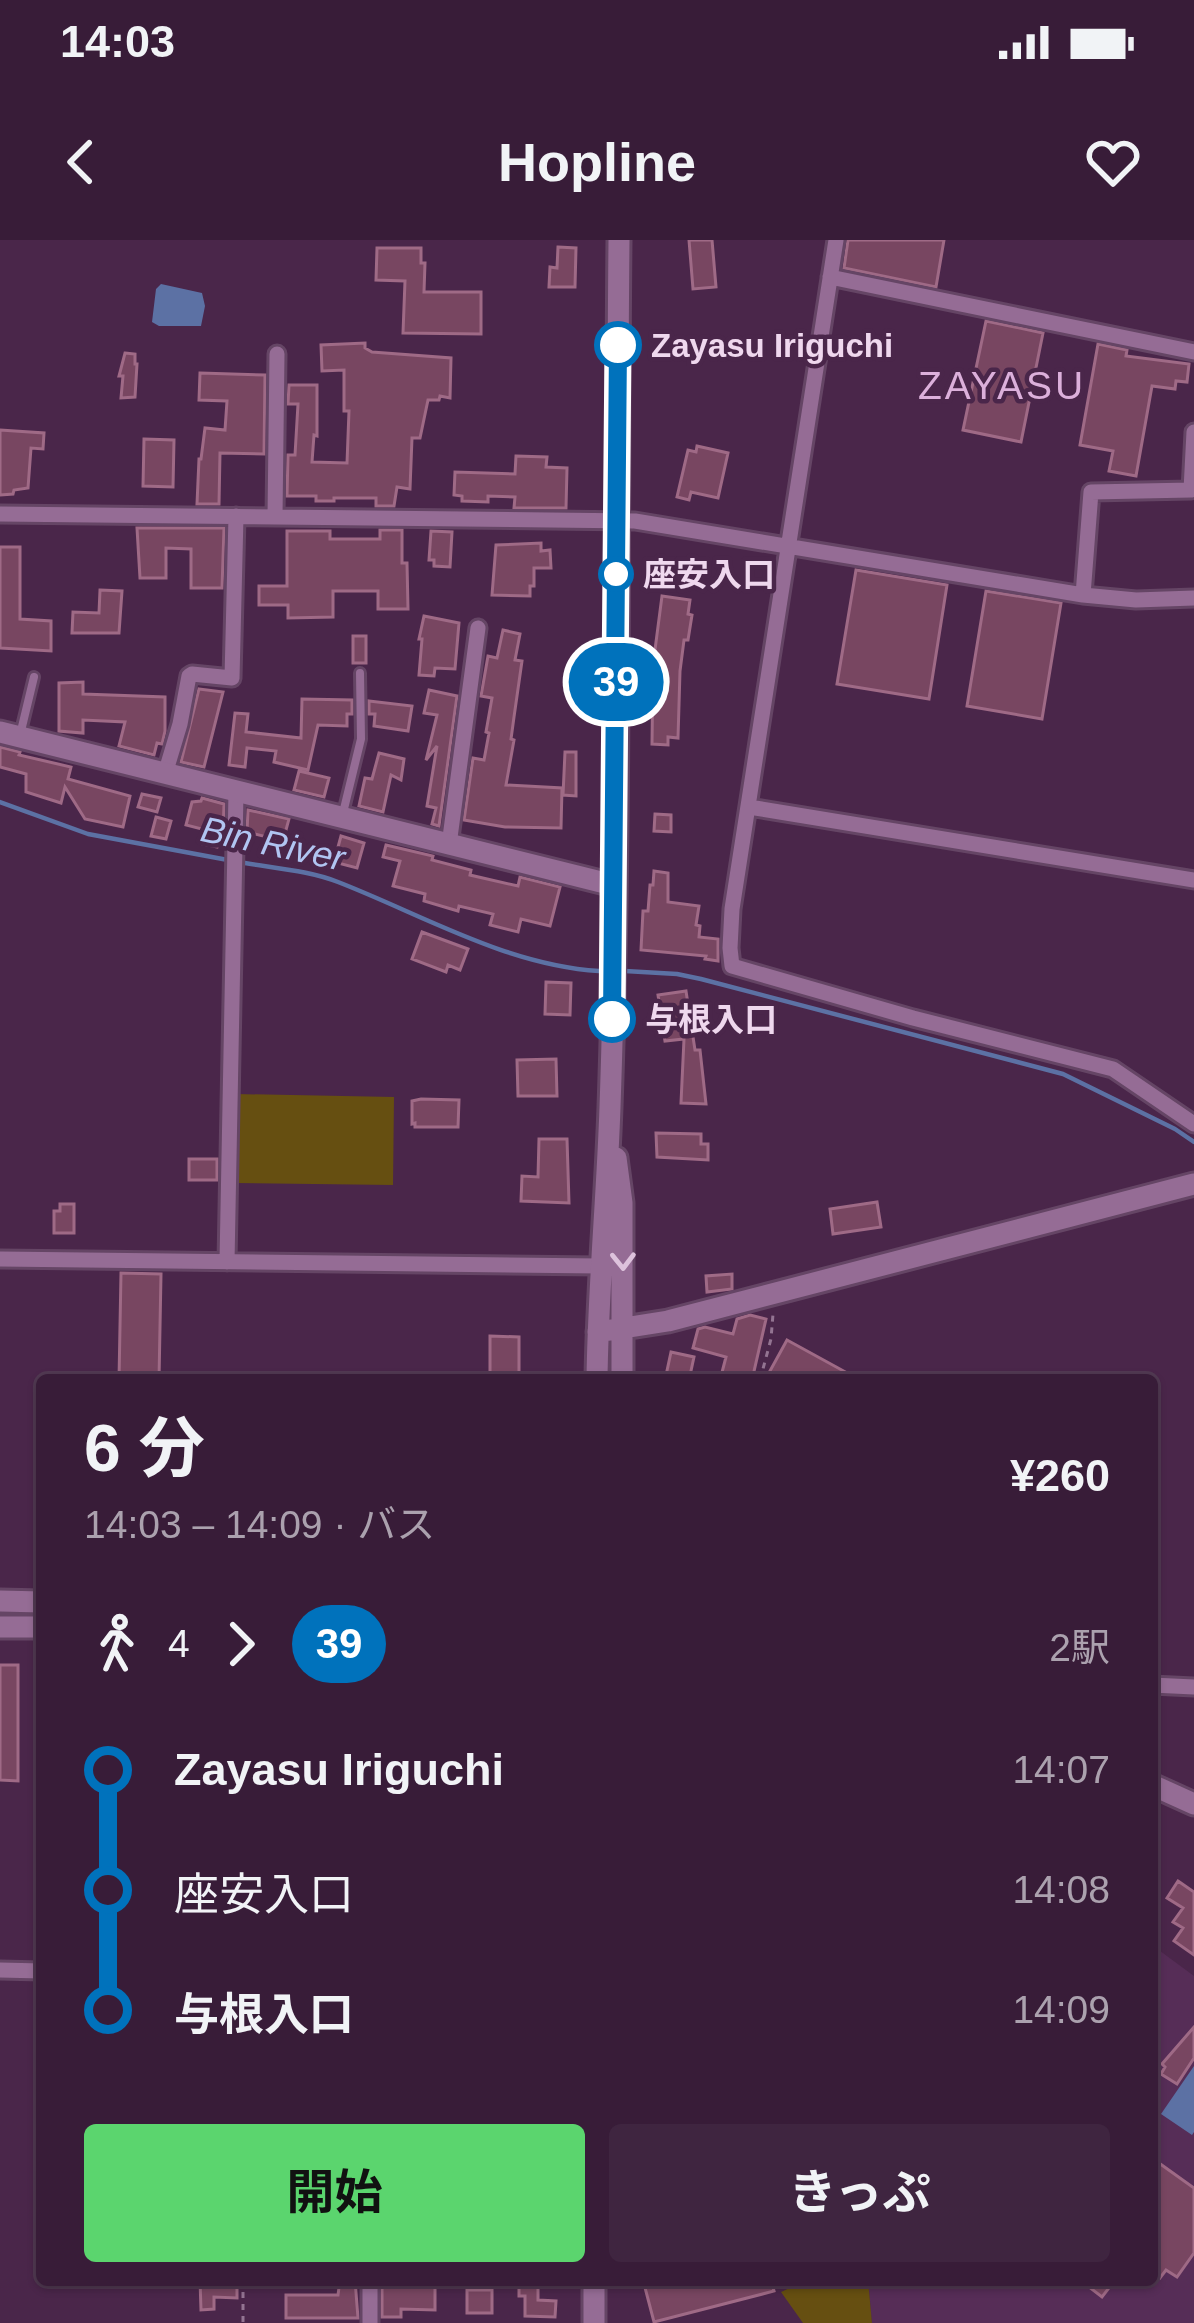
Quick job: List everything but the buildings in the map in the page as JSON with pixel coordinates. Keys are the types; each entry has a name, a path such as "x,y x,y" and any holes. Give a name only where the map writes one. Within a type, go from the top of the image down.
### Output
{"main road":[{"path":"597,1374 610,1110 619,240"},
{"path":"10,734 614,885"},
{"path":"610,1110 622,1203 622,1374"},
{"path":"598,1333 668,1321 1194,1184"},
{"path":"0,1601 36,1602"},
{"path":"0,1627 36,1628"},
{"path":"1158,1789 1194,1804"},
{"path":"594,2286 594,2323"}],"street":[{"path":"836,240 732,909 732,966 1113,1069 1194,1124"},
{"path":"830,278 1194,352"},
{"path":"275,517 277,354"},
{"path":"1083,595 1091,492 1193,490 1194,432"},
{"path":"0,514 616,520 1083,595 1194,598"},
{"path":"165,774 189,676 232,678 236,516"},
{"path":"449,845 478,628"},
{"path":"227,1262 236,792"},
{"path":"749,807 1194,880"},
{"path":"0,1259 600,1266"},
{"path":"1158,1685 1194,1687"},
{"path":"0,1970 36,1971"},
{"path":"370,2286 370,2323"}],"lane":[{"path":"342,818 361,739 360,673"},
{"path":"10,734 34,677"}],"path":[{"path":"762,1374 771,1339 774,1294"},
{"path":"243,2286 243,2323"}],"shaded area":[{"path":"235,1094 394,1097 393,1185 235,1183"},
{"path":"1158,1949 1194,1976 1194,2323 872,2323 869,2286 1158,2286"},
{"path":"794,2286 869,2286 872,2323 803,2323 781,2292"}],"water":[{"path":"161,284 202,293 201,326 152,322 156,289"},
{"path":"1194,2066 1194,2132 1192,2135 1161,2114"}],"waterway":[{"name":"Bin River","path":"0,802 88,834 228,860"},
{"name":"Bin River","path":"239,862 326,878 498,949 599,971"},
{"name":"Bin River","path":"625,971 701,979 1063,1074 1194,1142"}],"bus line":[{"name":"39","path":"612,1019 618,345"}],"place":[{"name":"Zayasu Iriguchi","path":"618,345"},
{"name":"座安入口","path":"616,574"},
{"name":"与根入口","path":"612,1019"}],"district":[{"name":"ZAYASU","path":"1002,385"}]}
